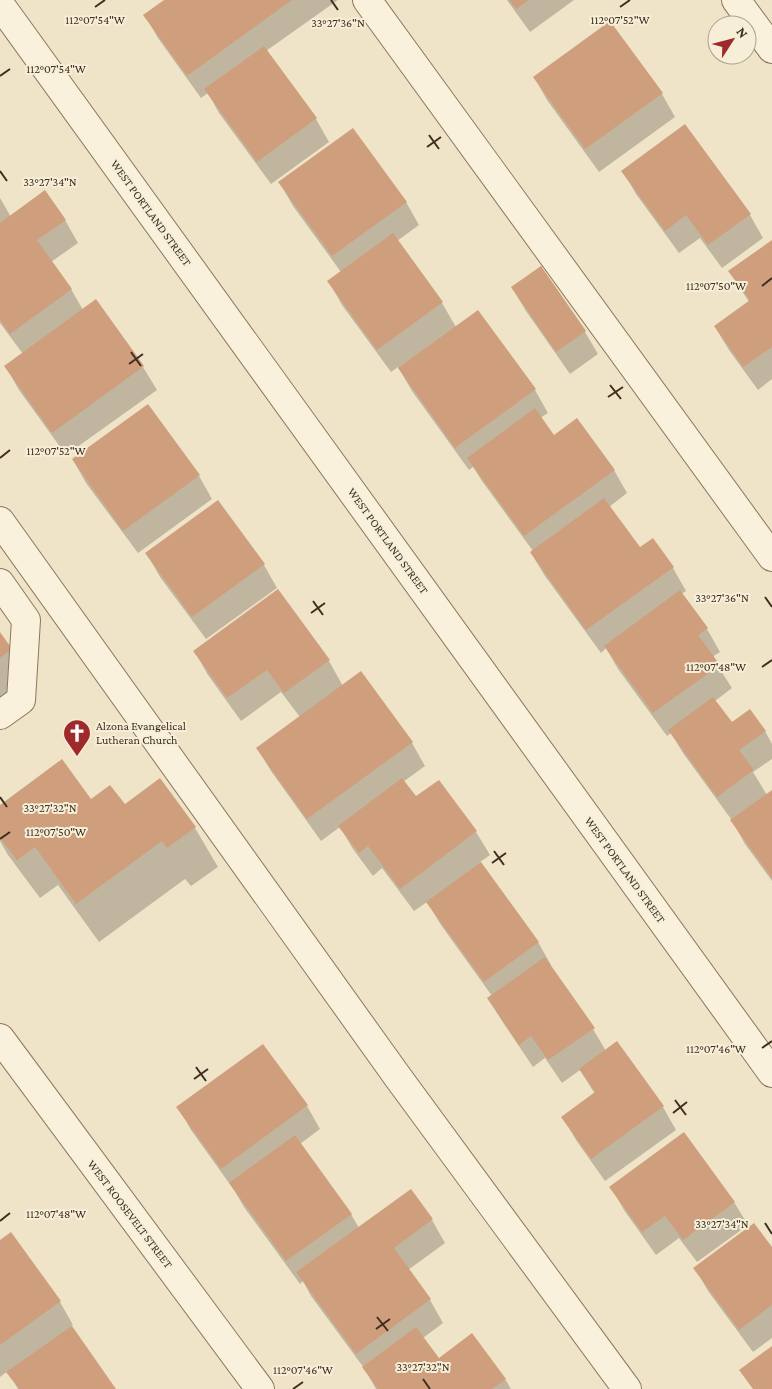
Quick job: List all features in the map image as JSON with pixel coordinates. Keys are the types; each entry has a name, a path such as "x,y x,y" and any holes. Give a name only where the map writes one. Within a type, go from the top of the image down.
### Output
{"street":[{"path":"367,0 772,557"},
{"path":"736,0 772,49"},
{"name":"WEST PORTLAND STREET","path":"7,7 772,1073"},
{"path":"0,520 397,1076 627,1389"},
{"path":"0,583 26,620 10,708"},
{"name":"WEST ROOSEVELT STREET","path":"0,1038 260,1389"}],"building":[{"path":"164,0 292,0 187,76 143,15"},
{"path":"509,0 529,0 516,9"},
{"path":"610,21 663,93 585,149 533,77"},
{"path":"264,46 317,118 257,162 204,89"},
{"path":"685,124 751,214 708,245 686,215 665,231 621,171"},
{"path":"353,128 407,202 332,256 278,182"},
{"path":"45,190 66,220 37,240 72,289 10,334 0,320 0,223"},
{"path":"393,233 443,302 377,350 327,281"},
{"path":"772,240 772,347 743,367 714,326 750,300 728,271"},
{"path":"541,266 586,331 556,352 511,287"},
{"path":"96,299 144,366 52,433 4,366"},
{"path":"478,310 536,389 455,448 398,368"},
{"path":"148,404 200,475 123,531 72,459"},
{"path":"535,408 554,435 577,418 615,470 524,536 467,458"},
{"path":"604,498 640,547 653,538 674,567 586,630 530,552"},
{"path":"218,500 265,564 192,617 145,553"},
{"path":"278,589 330,660 284,693 267,670 227,698 193,651"},
{"path":"680,590 708,628 698,635 720,665 653,713 604,646"},
{"path":"0,632 12,649 0,658"},
{"path":"361,671 413,742 307,819 256,748"},
{"path":"713,697 732,722 750,709 766,731 739,750 754,770 717,797 668,730"},
{"path":"62,759 91,799 110,785 125,804 160,778 196,827 167,848 162,841 76,904 35,847 17,860 0,838 0,805"},
{"path":"402,778 416,796 439,780 477,831 400,889 368,846 359,853 338,826"},
{"path":"772,790 772,878 730,820"},
{"path":"481,862 539,942 484,982 426,902"},
{"path":"545,957 595,1028 548,1060 531,1036 519,1045 487,998"},
{"path":"617,1041 664,1106 591,1159 561,1117 595,1092 579,1069"},
{"path":"263,1044 308,1105 221,1169 176,1107"},
{"path":"684,1132 735,1202 683,1240 665,1216 642,1232 609,1187"},
{"path":"295,1135 352,1214 286,1261 229,1183"},
{"path":"411,1189 433,1219 394,1248 431,1299 356,1354 296,1272"},
{"path":"754,1223 772,1247 772,1305 739,1330 693,1268"},
{"path":"11,1232 61,1301 0,1345 0,1240"},
{"path":"72,1326 116,1389 19,1389 6,1372"},
{"path":"416,1327 439,1358 472,1333 506,1379 492,1389 378,1389 362,1367"},
{"path":"772,1346 772,1389 753,1389 739,1370"}],"place":[{"name":"Alzona Evangelical Lutheran Church","path":"77,757"}]}
